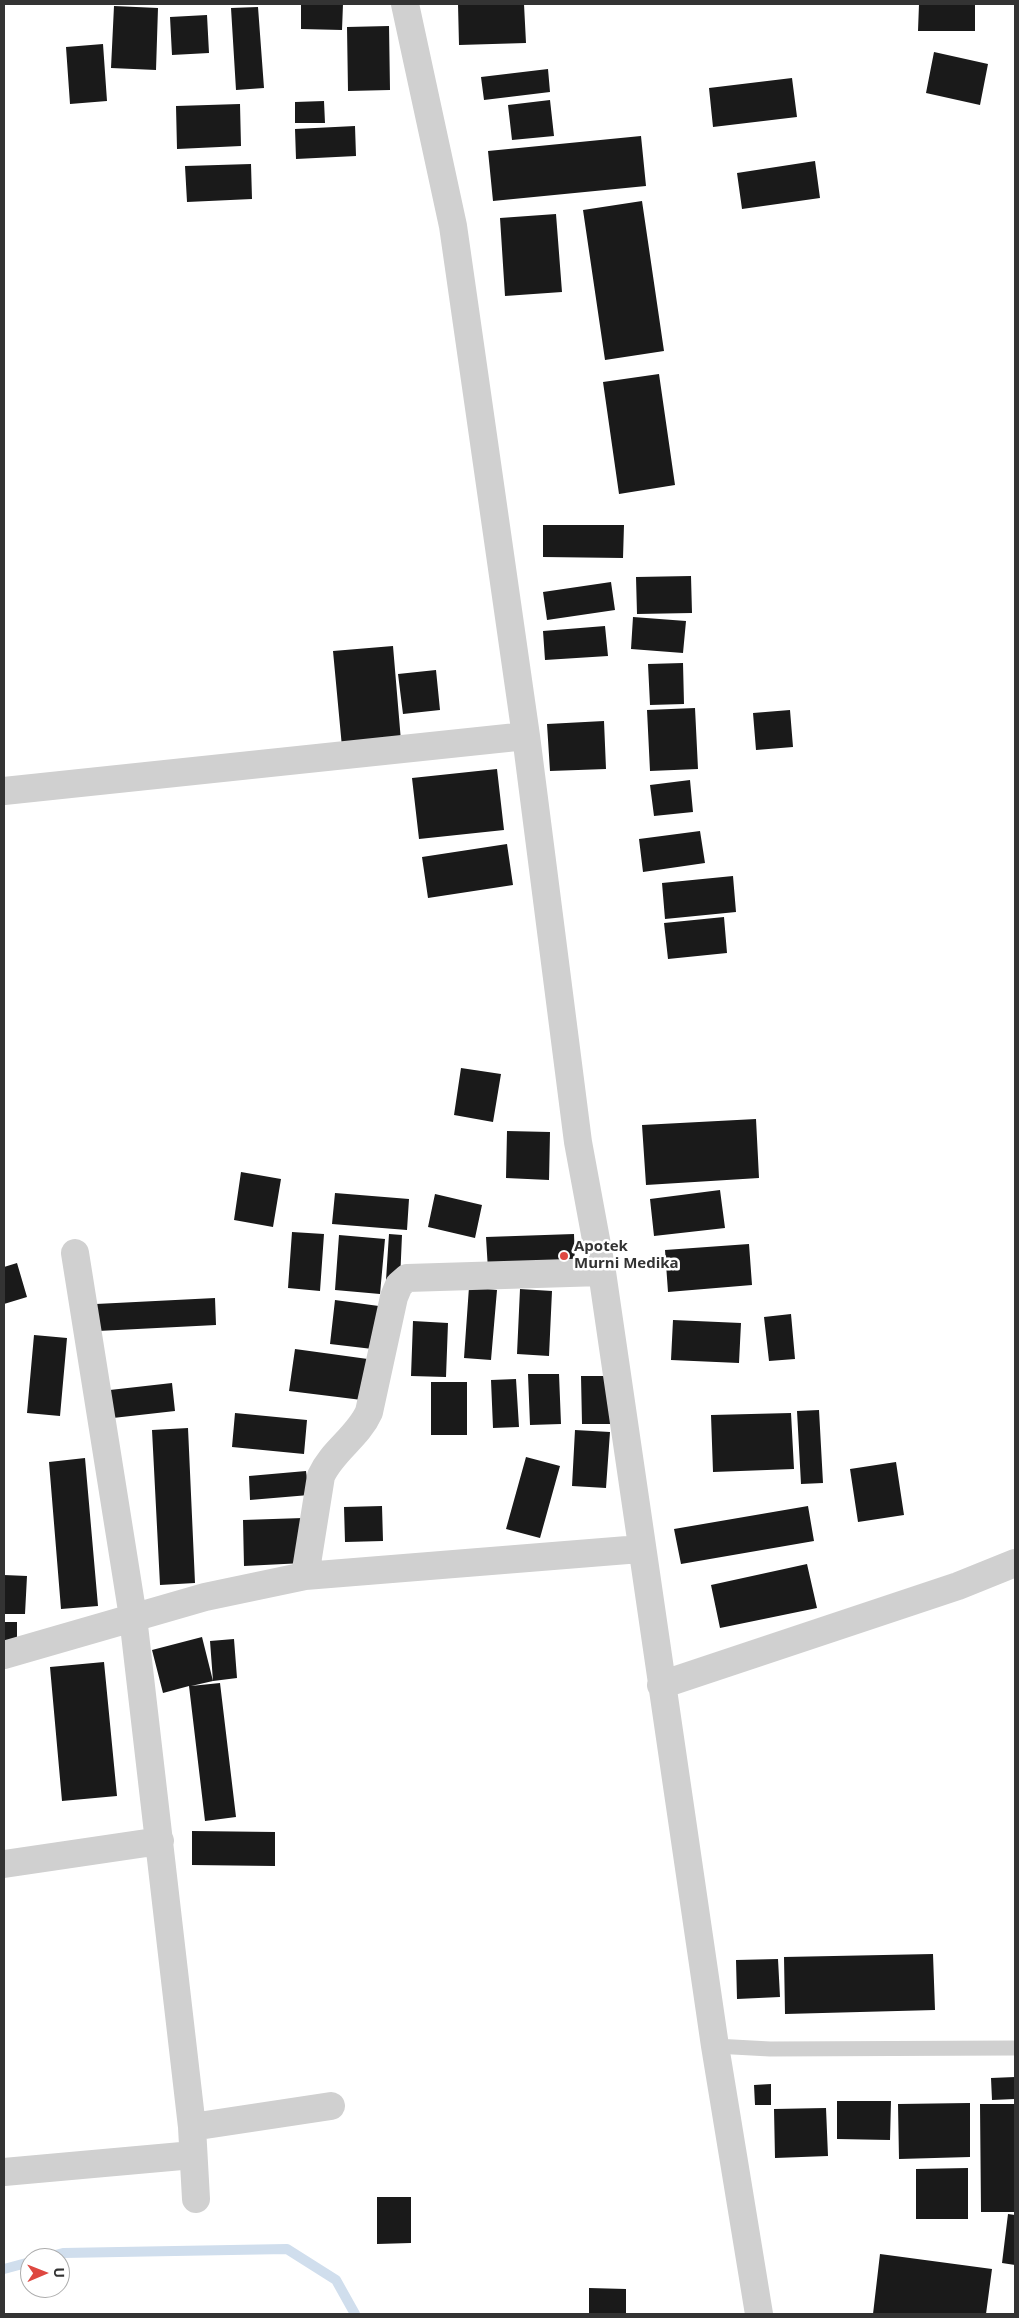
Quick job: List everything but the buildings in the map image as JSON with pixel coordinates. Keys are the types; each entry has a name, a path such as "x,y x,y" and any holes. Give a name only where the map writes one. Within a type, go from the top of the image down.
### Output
{"street":[{"path":"405,4 452,226 526,736 578,1142 602,1272 640,1549 715,2046 760,2314"},
{"path":"4,791 526,736"},
{"path":"75,1253 133,1617 192,2127 196,2199"},
{"path":"305,1576 321,1476 327,1464 365,1421 369,1412 394,1298 399,1285 407,1278 602,1272"},
{"path":"4,1655 204,1598 305,1576 640,1549"},
{"path":"661,1685 958,1586 1015,1563"},
{"path":"4,1864 160,1841"},
{"path":"192,2127 331,2106"},
{"path":"4,2172 193,2155"}],"lane":[{"path":"715,2046 770,2049 1015,2048"}],"waterway":[{"path":"70,2253 287,2249 336,2280 355,2314"},
{"path":"4,2269 20,2265"}],"place":[{"name":"Apotek Murni Medika","path":"564,1256"}]}
